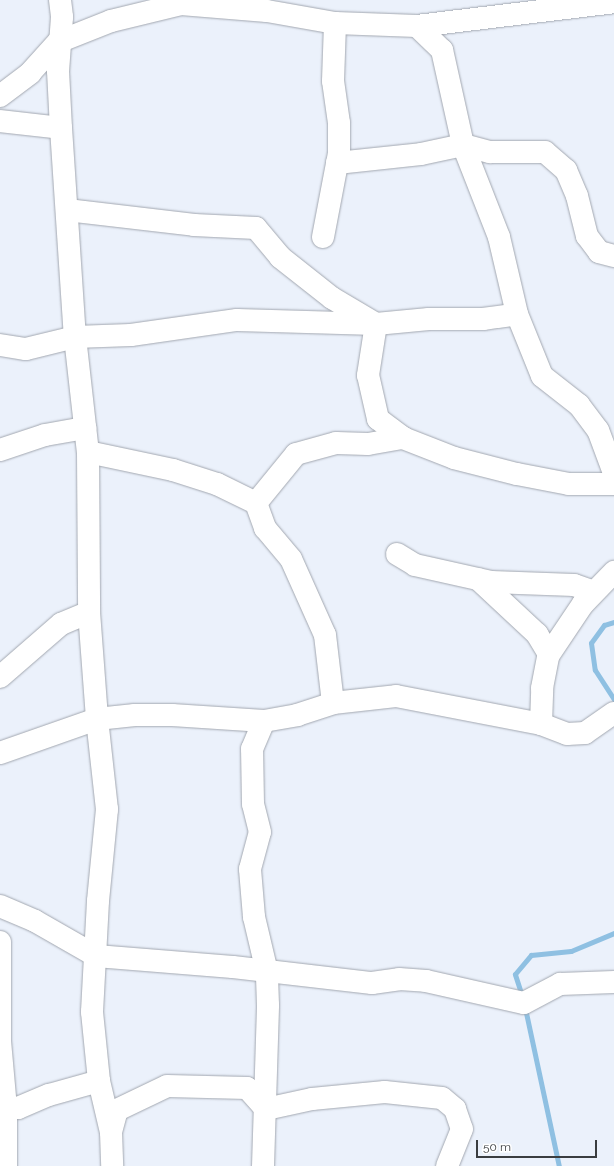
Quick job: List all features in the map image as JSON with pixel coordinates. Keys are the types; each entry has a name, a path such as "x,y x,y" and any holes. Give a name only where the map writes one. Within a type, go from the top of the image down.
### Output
{"street":[{"path":"60,0 61,24 58,42 61,128 76,337 88,452 89,612 97,719 107,809 98,902 92,1012 99,1081 111,1132 112,1166"},
{"path":"0,96 30,73 58,42 111,20 178,2 267,11 336,23 417,26 614,2"},
{"path":"323,237 337,163 339,123 332,81 336,23"},
{"path":"417,26 442,50 463,145 499,237 517,314 542,376 579,405 598,430 614,473"},
{"path":"0,121 61,128"},
{"path":"337,163 421,154 463,145 490,152 545,152 566,170 577,196 588,236 599,252 614,256"},
{"path":"67,210 194,225 256,228 280,257 332,298 376,324"},
{"path":"0,345 26,349 76,337 131,335 237,320 376,324 429,319 483,319 517,314"},
{"path":"376,324 368,374 378,419 403,438 454,458 517,474 569,484 614,484"},
{"path":"0,450 45,435 85,428"},
{"path":"256,503 296,454 336,443 368,444 403,438"},
{"path":"88,452 174,470 217,484 256,503 264,528 290,559 325,634 332,703"},
{"path":"397,554 415,565 491,582 574,585 594,592"},
{"path":"541,724 542,688 549,654 594,592 614,572"},
{"path":"478,579 537,634 549,654"},
{"path":"0,677 61,624 89,612"},
{"path":"0,753 97,719 135,715 172,715 264,721 297,715 332,703 396,696 541,724 567,734 584,733 614,713"},
{"path":"263,1166 266,1109 267,972 254,917 250,869 260,832 253,804 252,749 264,721"},
{"path":"0,906 35,921 96,956 372,983 400,979 426,981 524,1003 560,984 614,982"},
{"path":"0,942 0,1041 6,1108 6,1166"},
{"path":"6,1108 18,1108 50,1094 99,1081"},
{"path":"111,1132 117,1110 167,1086 247,1088 266,1109"},
{"path":"266,1109 312,1099 385,1092 442,1098 456,1110 462,1129 447,1166"}],"waterway":[{"path":"614,622 604,625 591,643 595,670 614,699"},
{"path":"522,996 515,974 531,955 571,951 614,933"},
{"path":"525,1008 559,1166"}]}
